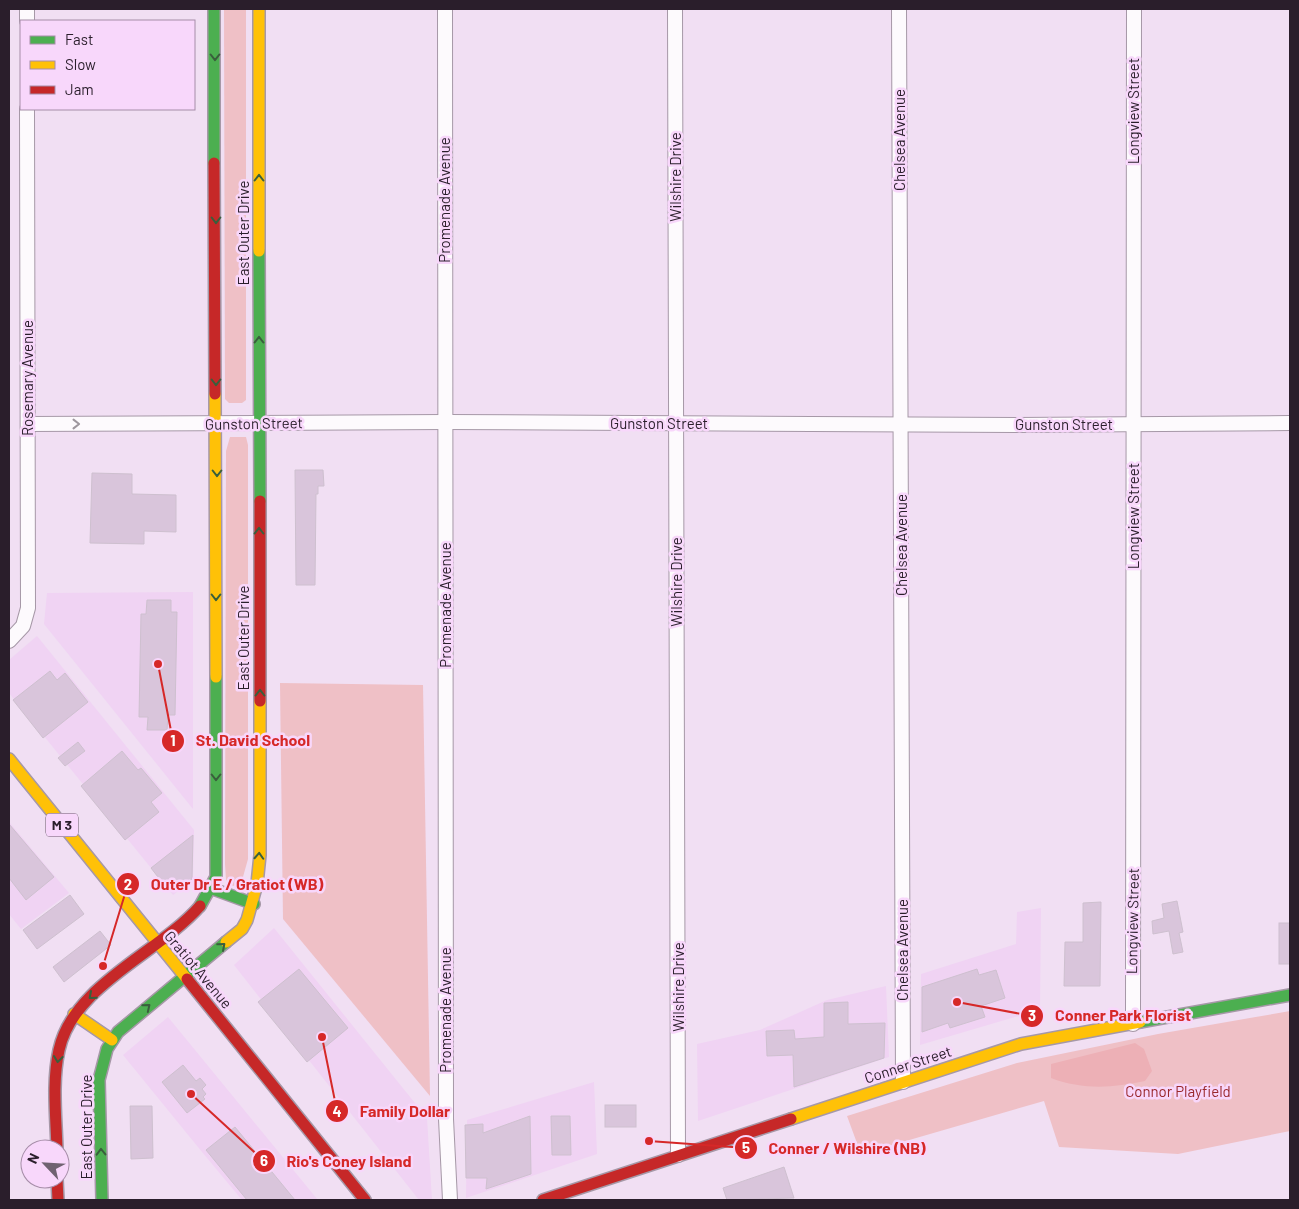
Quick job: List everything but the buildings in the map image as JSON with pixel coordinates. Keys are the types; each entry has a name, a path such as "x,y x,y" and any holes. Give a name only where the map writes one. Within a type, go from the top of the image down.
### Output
{"street":[{"name":"East Outer Drive","path":"57,1139 56,1061 63,1035 74,1014 88,998 188,918 207,899 216,877 217,424 214,9"},
{"name":"East Outer Drive","path":"102,1200 99,1080 102,1063 112,1040 118,1032 242,929 254,904 260,855 259,9"},
{"name":"Promenade Avenue","path":"445,9 446,1119 450,1200"},
{"name":"Wilshire Drive","path":"675,9 678,1155"},
{"name":"Chelsea Avenue","path":"899,9 903,1082"},
{"name":"Longview Street","path":"1133,1024 1134,9"},
{"name":"Rosemary Avenue","path":"9,641 23,626 28,608 27,110"},
{"name":"Gunston Street","path":"28,424 446,422 676,425 1290,423"},
{"name":"Gratiot Avenue","path":"9,759 365,1200"},
{"path":"212,889 254,904"},
{"name":"Conner Street","path":"543,1200 1021,1044 1290,995"},
{"path":"74,1014 112,1040"}],"shaded area":[{"path":"193,592 193,809 44,624 47,593"},
{"path":"37,636 194,830 193,879 173,895 9,693 9,660"},
{"path":"9,822 69,893 21,929 9,914"},
{"path":"1041,908 1040,1012 1015,1017 920,1045 921,974 1016,944 1017,912"},
{"path":"274,928 427,1118 432,1200 419,1200 234,965"},
{"path":"886,986 889,1057 698,1121 697,1044 760,1030 827,1000"},
{"path":"168,1017 318,1200 242,1200 202,1152 123,1055"},
{"path":"1135,1043 1144,1049 1152,1071 1145,1081 1098,1087 1074,1085 1051,1078 1051,1064"},
{"path":"594,1082 597,1154 466,1198 467,1120"}],"green space":[{"path":"224,9 246,9 246,400 242,403 229,403 225,399"},
{"path":"230,437 246,437 248,445 248,859 241,884 233,886 226,880 225,864 226,451"},
{"path":"280,683 423,685 430,1096 283,919"},
{"name":"Connor Playfield","path":"1290,1011 1290,1131 1178,1154 1059,1147 1044,1101 861,1154 847,1116 1017,1063 1158,1034"}],"traffic: fast":[{"path":"214,9 214,163"},
{"path":"259,251 260,501"},
{"path":"200,906 216,877 216,677"},
{"path":"213,889 254,904"},
{"path":"102,1200 99,1080 107,1049 118,1032 226,942"},
{"path":"1140,1022 1290,995"}],"traffic: slow":[{"path":"259,9 259,251"},
{"path":"215,394 216,677"},
{"path":"226,942 242,929 247,920 257,884 260,855 260,701"},
{"path":"9,759 187,979"},
{"path":"74,1014 112,1040"},
{"path":"791,1119 1021,1044 1140,1022"}],"traffic: jam":[{"path":"214,163 215,394"},
{"path":"260,501 260,701"},
{"path":"57,1139 55,1099 57,1062 67,1027 81,1007 99,988 183,923 200,906"},
{"path":"187,979 365,1200"},
{"path":"543,1200 791,1119"},
{"path":"57,1189 58,1200"}],"place":[{"name":"St. David School","path":"158,664"},
{"name":"Outer Dr E / Gratiot (WB)","path":"103,966"},
{"name":"Conner Park Florist","path":"957,1002"},
{"name":"Family Dollar","path":"322,1037"},
{"name":"Rio's Coney Island","path":"191,1094"},
{"name":"Conner / Wilshire (NB)","path":"649,1141"}]}
